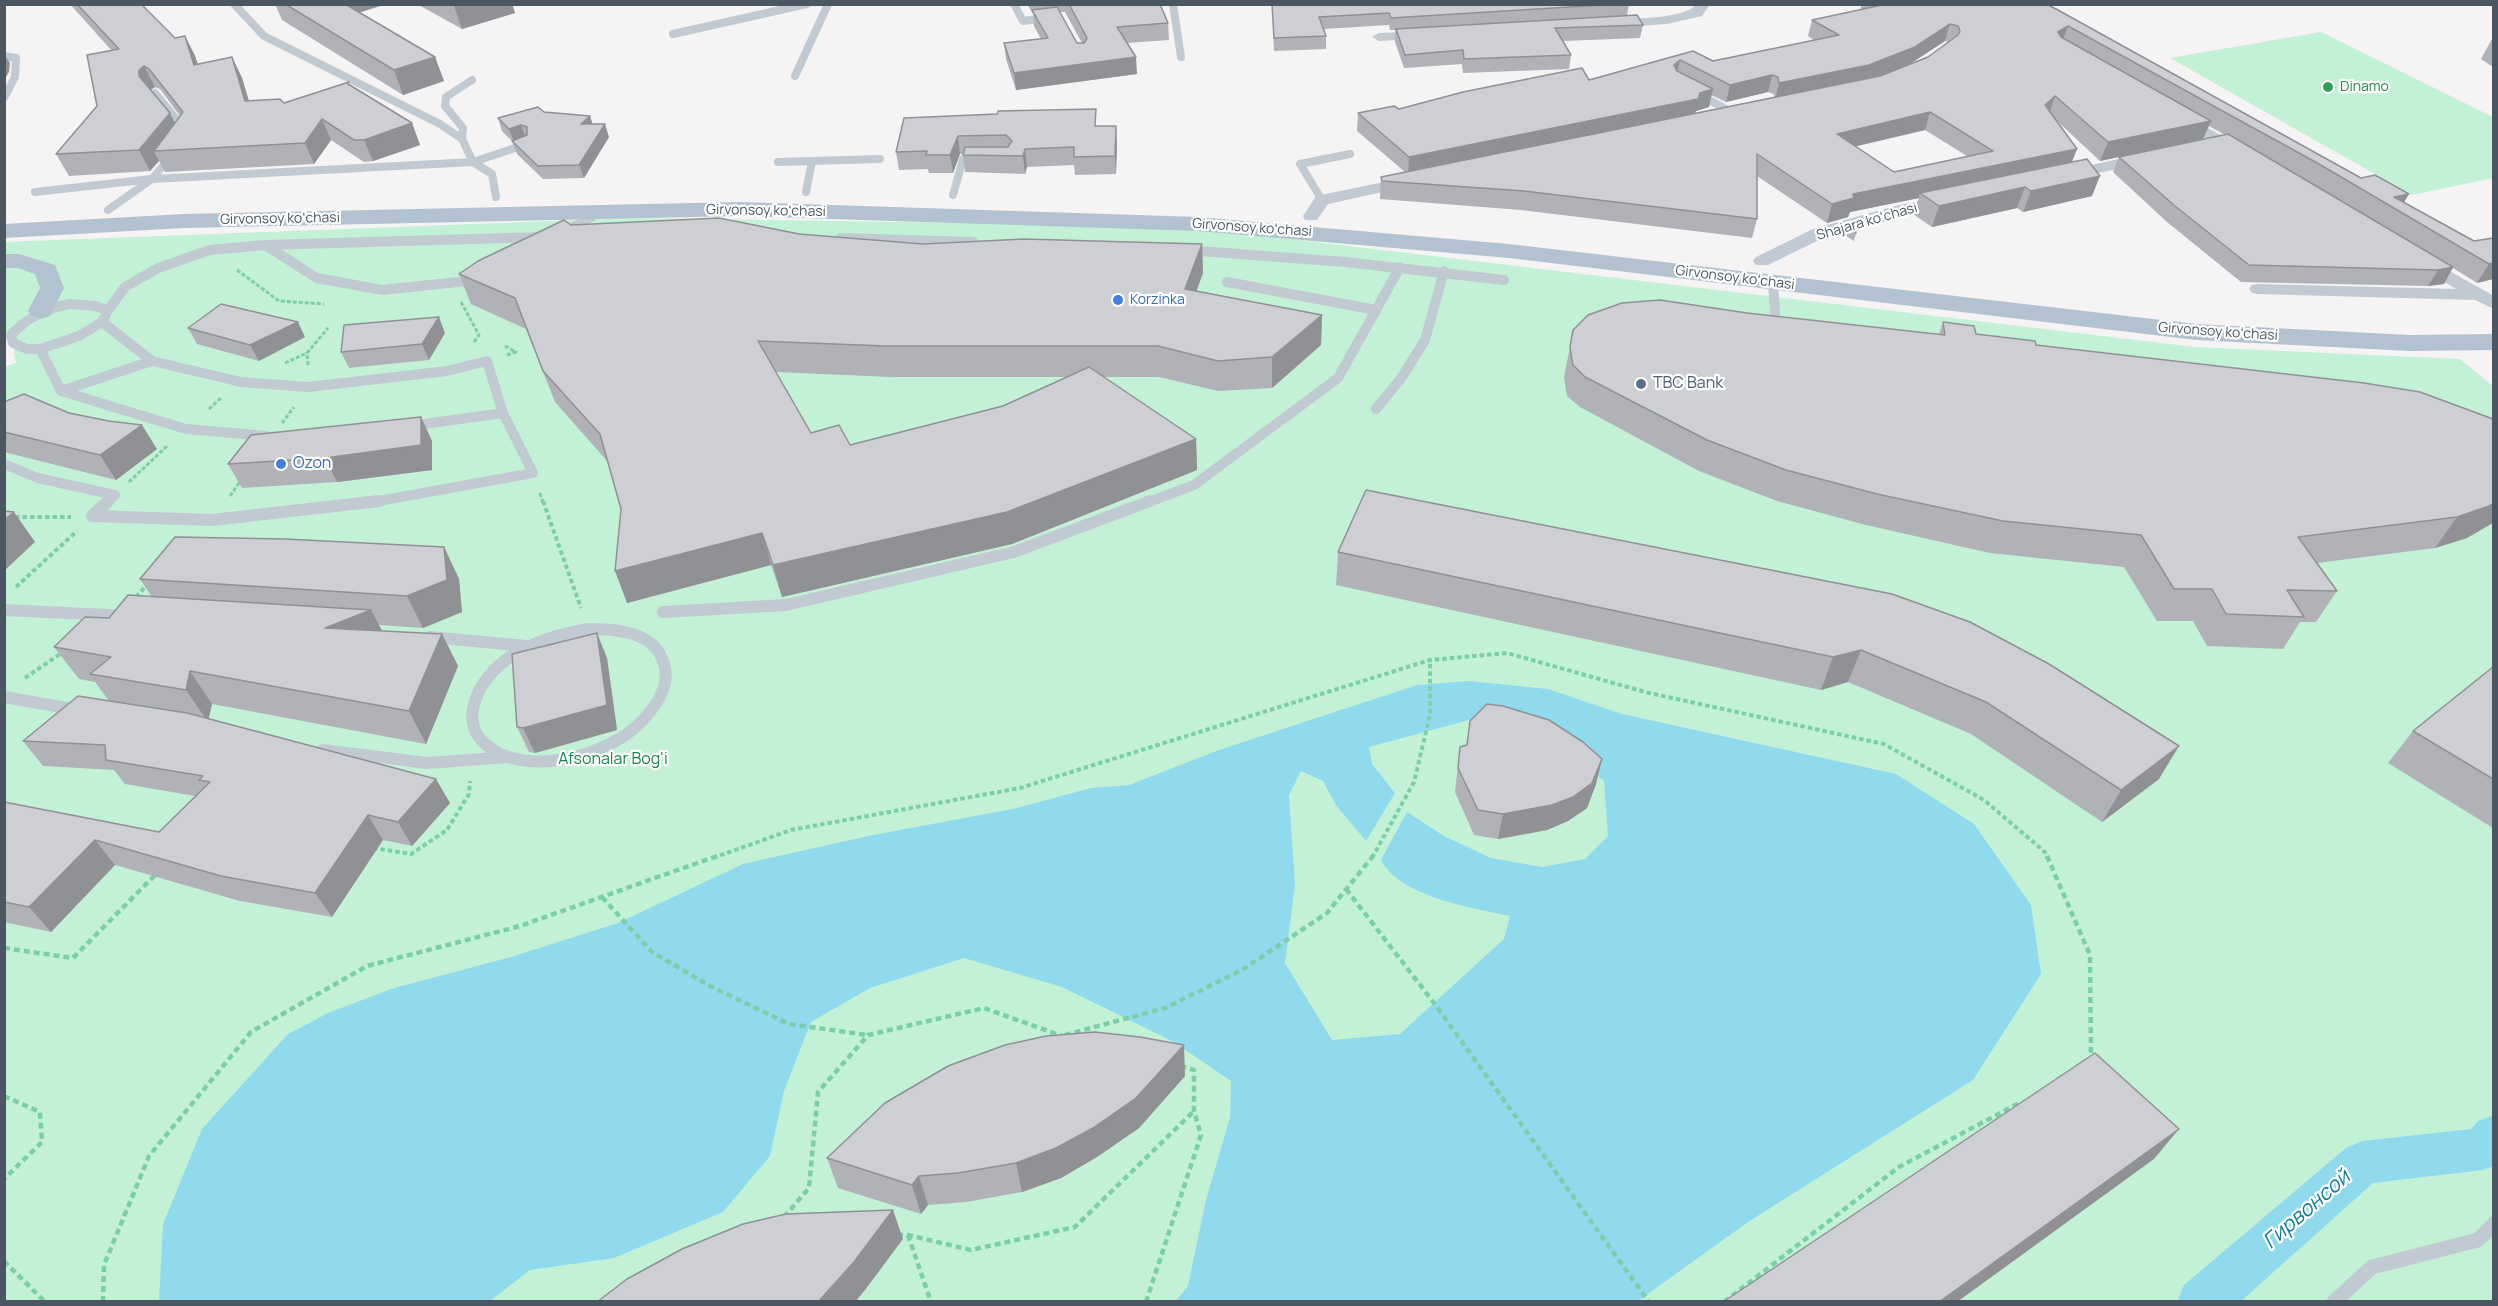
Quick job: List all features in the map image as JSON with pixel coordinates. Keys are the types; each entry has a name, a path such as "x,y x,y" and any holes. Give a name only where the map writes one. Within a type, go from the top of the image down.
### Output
{"main road":[{"name":"Girvonsoy koʻchasi","path":"595,212 806,192 1317,208 1563,236 1768,272 2196,332 2410,343 2493,342"},
{"name":"Girvonsoy koʻchasi","path":"4,231 491,206"},
{"name":"Girvonsoy koʻchasi","path":"4,215 108,210 491,206 595,212 740,209 1198,224 2183,310 2407,320 2493,321"},
{"path":"4,261 19,261 46,270 52,288 41,311"},
{"path":"2183,310 2196,332"},
{"path":"2226,313 2239,335"}],"street":[{"path":"1597,25 1667,20 1697,13 1704,4"},
{"path":"1379,37 1446,34"},
{"path":"2162,107 2252,159"},
{"path":"1709,117 1740,110"},
{"path":"2199,147 2222,142"},
{"path":"2050,178 2165,154"},
{"path":"1317,208 1428,178"},
{"name":"Shajara koʻchasi","path":"1768,272 1819,233 1901,210 1958,198"},
{"path":"2410,253 2486,300"},
{"path":"2258,289 2486,300"}],"lane":[{"path":"234,4 264,36 440,124 462,139 473,162 492,174 491,206"},
{"path":"673,34 807,4"},
{"path":"795,76 828,4"},
{"path":"1014,4 1023,21 1052,18"},
{"path":"1173,4 1181,57"},
{"path":"4,56 16,58 17,70 4,98"},
{"path":"462,139 463,128 445,106 446,97 472,80"},
{"path":"1687,88 1726,109 1740,110"},
{"path":"108,210 153,179 188,134 155,93"},
{"path":"1709,117 1726,109"},
{"path":"35,192 153,179 473,162 527,144"},
{"path":"1317,208 1300,164 1350,154"},
{"path":"778,162 880,159"},
{"path":"953,195 963,159 986,159"},
{"path":"806,192 812,161"},
{"path":"528,248 544,237 574,228 595,212"},
{"path":"108,310 93,304 67,304 41,311 20,323 11,335 13,343 27,349 40,349 80,336 102,322 125,287 158,268 210,250 265,245 577,237"},
{"path":"828,237 978,242"},
{"path":"265,245 317,278 382,290 484,279"},
{"path":"1175,250 1282,256 1444,271 1504,280"},
{"path":"663,612 786,605 1014,552 1194,484 1338,378 1400,267"},
{"path":"1376,409 1402,377 1425,340 1444,271"},
{"path":"1768,272 1775,313"},
{"path":"1227,282 1376,310"},
{"path":"92,516 212,520 375,502 533,472 503,413 487,361 447,372 308,387 241,382 152,361 102,322"},
{"path":"40,349 61,391 186,429 273,436"},
{"path":"61,391 152,361"},
{"path":"400,428 503,413"},
{"path":"4,464 38,478 116,495 92,516"},
{"path":"4,610 140,617"},
{"path":"588,628 626,632 642,637 654,646 667,670 666,684 660,698 635,727 597,750 574,757 529,761 510,757 489,748 476,734 471,716 475,697 486,678 504,661 527,646 547,638 588,628"},
{"path":"418,636 527,646"},
{"path":"4,698 86,711"},
{"path":"305,748 427,763 510,757"},
{"path":"2334,1302 2372,1267 2478,1240 2493,1224"}],"path":[{"path":"447,372 479,335 458,297 484,279"},
{"path":"533,472 588,628"},
{"path":"4,517 92,516"},
{"path":"12,591 92,516"},
{"path":"103,1302 104,1265 149,1156 251,1032 367,966 520,926 791,830 1020,788 1430,660 1507,653 1649,693 1884,744 1984,800 2045,852 2090,955 2091,1065"},
{"path":"1061,1036 1165,1008 1242,970 1327,913 1371,859 1414,782 1430,715 1430,660"},
{"path":"363,847 411,854 447,830 469,794 472,760"},
{"path":"4,948 73,958 160,870"},
{"path":"1346,889 1434,1003 1649,1302"},
{"path":"602,897 652,952 710,986 789,1024 868,1035 984,1008 1072,1039"},
{"path":"781,1221 809,1188 818,1092 868,1035"},
{"path":"1146,1302 1201,1135 1194,1111 1194,1070 1172,1064"},
{"path":"4,1096 40,1112 42,1142 4,1179"},
{"path":"1724,1302 1899,1167 2030,1098"},
{"path":"884,1236 908,1235 972,1250 1075,1227 1194,1111"},
{"path":"908,1235 931,1302"},
{"path":"4,1261 45,1302"}],"green space":[{"name":"Dinamo","path":"2321,32 2493,117 2493,178 2412,195 2170,58"},
{"name":"Afsonalar Bog'i","path":"630,218 1181,226 2195,347 2460,359 2494,387 2493,1301 5,1301 4,367 16,363 11,336 5,333 4,242"}],"water":[{"path":"1468,681 1548,689 1622,714 1896,774 1974,824 2031,905 2041,974 1973,1080 1748,1222 1638,1301 1176,1301 1188,1286 1206,1200 1230,1117 1231,1081 1174,1042 1062,987 964,958 870,988 811,1022 784,1091 770,1156 723,1212 614,1258 530,1270 490,1301 159,1302 163,1224 202,1129 288,1034 328,1013 394,988 511,957 618,923 743,864 873,835 1013,809 1091,788 1129,785 1219,750 1417,685","holes":["1469,720 1523,727 1573,754 1604,781 1608,836 1585,859 1542,867 1491,858 1444,836 1407,812 1381,860 1390,873 1420,892 1439,899 1510,916 1504,939 1400,1034 1332,1040 1285,963 1295,885 1289,795 1301,771 1323,781 1336,805 1366,841 1395,793 1372,764 1369,747"]}],"building":[{"path":"77,4 141,4 175,38 185,36 194,65 232,57 245,101 280,99 284,103 349,82 348,84 412,123 364,140 354,140 322,119 305,143 154,151 183,112 149,69 144,66 139,70 139,76 170,113 139,150 56,154 97,106 87,55 119,49"},
{"path":"285,4 345,4 435,57 394,70"},
{"path":"1069,4 1160,4 1168,23 1117,27 1136,57 1014,73 1004,43 1048,38 1032,10 1057,7 1077,43 1084,43 1087,38"},
{"path":"1272,4 1618,4 1391,18 1389,13 1319,17 1326,36 1274,38"},
{"path":"1880,4 2046,4 2361,178 2375,175 2409,194 2394,197 2474,241 2493,238 2493,263 2489,264 2319,164 2068,26 2058,32 2061,37 2211,121 2108,142 2055,96 2045,105 2077,149 1853,194 1854,198 1832,204 1757,154 1757,219 1524,191 1382,181 1381,177 1880,76 1928,57 1958,35 1960,31 1958,26 1950,24 1915,47 1869,65 1779,83 1778,77 1772,75 1730,85 1680,60 1674,65 1677,71 1713,89 1700,93 1698,99 1409,157 1358,113 1394,106 1399,109 1463,92 1582,68 1589,80 1693,51 1713,61 1839,35 1812,20 1882,5","holes":["1930,112 1993,151 1894,172 1837,134"]},
{"path":"1637,15 1643,25 1555,28 1571,55 1464,59 1463,50 1405,55 1396,29"},
{"path":"538,107 544,112 590,116 581,124 605,124 579,165 538,166 512,141 527,135 527,127 521,125 509,129 498,118"},
{"path":"1096,109 1095,126 1116,126 1115,156 1074,157 1074,147 1025,149 1023,156 963,155 965,147 1008,147 1012,141 1006,135 958,136 950,155 926,155 927,151 896,152 904,118 997,114 998,111"},
{"path":"2228,134 2453,267 2438,270 2249,265 2175,206 2119,157"},
{"path":"2087,159 2100,176 2031,191 2025,187 1939,206 1920,193"},
{"path":"719,218 799,234 923,244 1024,239 1202,244 1185,289 1322,315 1272,357 1218,361 1158,346 885,346 758,341 811,433 839,425 850,445 1003,406 1089,367 1196,439 1007,512 773,565 762,533 615,571 621,509 600,434 543,371 515,298 459,274 478,261 564,220 571,225"},
{"path":"1854,224 1856,233 1846,226"},
{"path":"1660,300 1747,313 1945,335 1943,322 1974,326 1976,334 2035,341 2036,345 2364,383 2420,392 2493,419 2493,504 2457,517 2298,537 2337,591 2287,590 2304,617 2226,614 2212,589 2174,589 2141,535 2003,521 1877,494 1786,470 1707,440 1585,377 1573,365 1570,347 1573,330 1588,315 1622,303"},
{"path":"221,304 298,322 250,345 188,328"},
{"path":"439,317 422,344 341,352 344,325"},
{"path":"24,394 69,413 142,425 100,455 4,432 4,402"},
{"path":"421,417 421,445 325,458 228,464 251,435"},
{"path":"1366,490 1892,594 1970,622 2049,664 2179,746 2121,790 1986,702 1861,650 1833,657 1338,552"},
{"path":"4,511 14,512 4,520"},
{"path":"175,537 285,539 444,547 447,580 407,596 140,579"},
{"path":"128,595 371,610 325,628 442,634 409,711 190,671 186,690 90,674 111,657 54,647 85,617 109,618"},
{"path":"597,633 607,705 523,728 517,727 512,654"},
{"path":"2493,667 2493,779 2413,731"},
{"path":"78,696 187,713 436,779 398,822 368,815 315,893 221,876 95,840 29,907 4,902 4,802 159,832 210,782 199,780 203,776 106,760 105,745 23,741"},
{"path":"1487,704 1503,706 1549,720 1583,742 1602,759 1592,783 1573,797 1552,805 1503,814 1478,810 1458,768 1460,747 1467,745 1470,721"},
{"path":"1095,1032 1184,1045 1136,1098 1093,1128 1056,1148 1016,1163 958,1173 919,1176 912,1185 827,1158 885,1103 948,1066 1005,1045 1046,1036"},
{"path":"2095,1053 2179,1129 1939,1302 1723,1302"},
{"path":"893,1210 854,1262 818,1302 597,1302 627,1279 682,1249 743,1224 786,1214"}],"waterway":[{"name":"Гирвонсой","path":"2202,1302 2362,1163 2483,1149 2494,1136"}],"place":[{"name":"Dinamo","path":"2328,87"},
{"name":"Korzinka","path":"1118,300"},
{"name":"TBC Bank","path":"1641,384"},
{"name":"Ozon","path":"281,464"}]}
